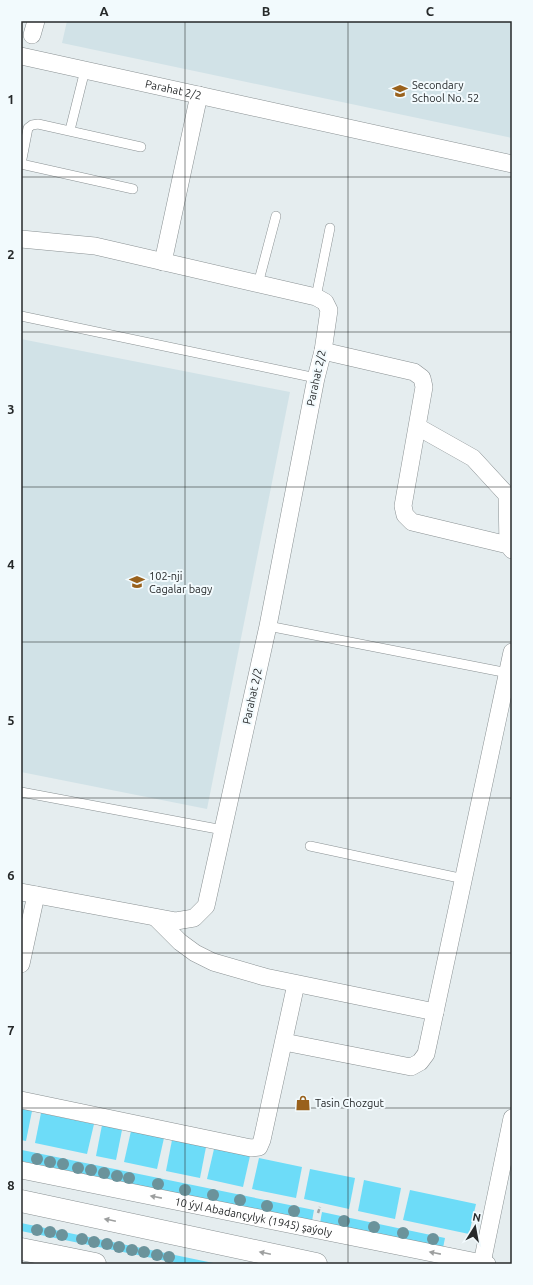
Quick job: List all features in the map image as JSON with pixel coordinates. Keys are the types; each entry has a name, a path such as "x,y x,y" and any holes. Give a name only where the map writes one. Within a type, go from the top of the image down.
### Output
{"main road":[{"path":"21,1201 316,1264"},
{"path":"21,1249 95,1264"}],"street":[{"name":"Parahat 2/2","path":"21,58 85,70 512,164"},
{"path":"163,262 199,95"},
{"path":"21,239 95,246 316,297"},
{"name":"Parahat 2/2","path":"21,964 28,893 176,921 194,918 206,906 268,626 316,378 323,351 329,310 325,302 316,297"},
{"path":"323,351 414,372 422,378 424,387 404,506 404,515 412,522 510,548 507,495 473,458 418,427"},
{"path":"284,1042 411,1067 420,1062 426,1054 512,652"},
{"path":"156,918 180,942 195,953 213,962 296,984 435,1012"},
{"path":"21,1100 251,1148 259,1147 262,1140 296,984"},
{"path":"484,1264 512,1118"},
{"name":"10 ýyl Abadançylyk (1945) şaýoly","path":"21,1170 484,1264"}],"lane":[{"path":"70,130 85,70"},
{"path":"132,189 21,164 28,128 32,125 38,124 142,147"},
{"path":"258,284 276,216"},
{"path":"316,297 330,228"},
{"path":"21,316 316,378"},
{"path":"268,626 508,673"},
{"path":"21,792 223,830"},
{"path":"310,846 464,879"}],"shaded area":[{"name":"Secondary School No. 52","path":"67,21 512,21 512,138 62,43"},
{"name":"102-nji Cagalar bagy","path":"21,339 290,392 207,809 21,772"},
{"path":"21,1108 32,1111 26,1141 21,1140"},
{"path":"41,1113 94,1124 87,1154 35,1143"},
{"path":"102,1125 122,1130 116,1160 96,1156"},
{"path":"131,1131 164,1138 157,1169 124,1162"},
{"path":"172,1140 206,1147 200,1178 166,1171"},
{"path":"214,1149 250,1156 243,1187 207,1179"},
{"path":"22,1150 314,1210 312,1221 21,1161"},
{"path":"259,1158 302,1167 296,1198 252,1189"},
{"path":"310,1169 355,1178 349,1209 304,1199"},
{"path":"364,1180 401,1188 395,1219 358,1211"},
{"path":"410,1190 476,1204 469,1234 403,1220"},
{"path":"322,1212 445,1238 443,1248 320,1223"},
{"path":"21,1223 218,1264 181,1264 21,1231"}],"place":[{"name":"Secondary School No. 52","path":"400,91"},
{"name":"102-nji Cagalar bagy","path":"137,582"},
{"name":"Tasin Chozgut","path":"303,1103"}]}
